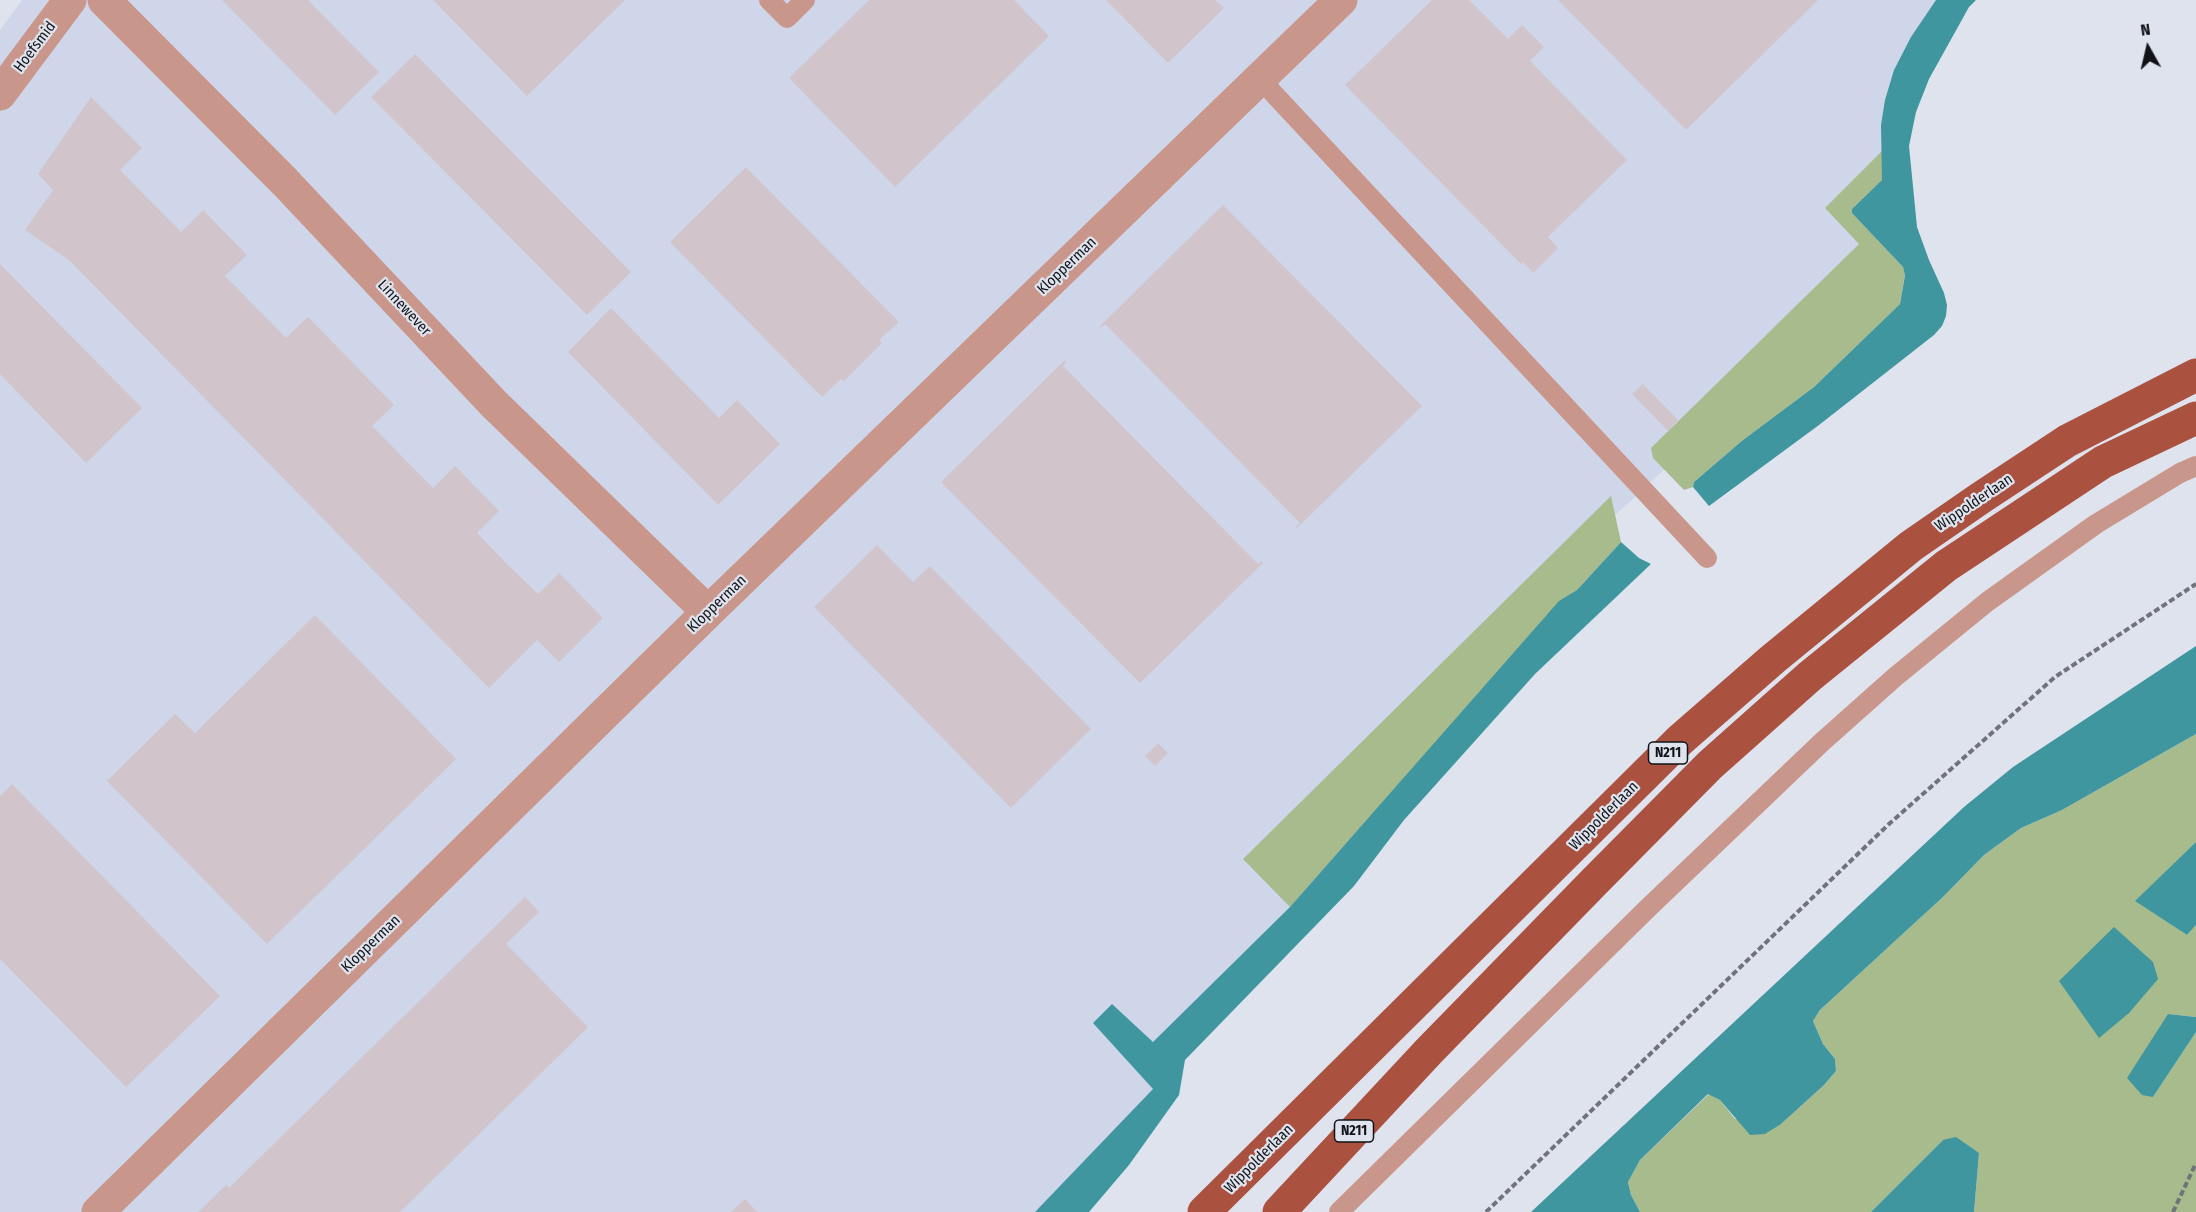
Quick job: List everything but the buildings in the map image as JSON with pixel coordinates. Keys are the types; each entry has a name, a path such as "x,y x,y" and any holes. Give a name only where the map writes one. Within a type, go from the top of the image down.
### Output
{"main road":[{"name":"Wippolderlaan","path":"1204,1212 1680,740 1773,659 1911,546 1982,497 2067,441 2196,375"},
{"name":"N211","path":"1280,1212 1429,1051 1594,881 1710,765 1809,676 1946,566 2103,462 2196,418"}],"street":[{"name":"Hoefsmid","path":"0,94 70,0"},
{"name":"Linnewever","path":"104,0 285,182 494,404 708,612"},
{"name":"Klopperman","path":"98,1212 708,612 1341,0"}],"lane":[{"path":"769,0 787,18 805,0"},
{"path":"1260,79 1707,558"},
{"path":"1339,1212 1656,900 1814,750 1895,677 1987,602 2096,524 2180,473 2196,466"}],"path":[{"path":"1486,1212 1888,824 2046,684 2196,584"},
{"path":"2173,1212 2196,1163"}],"shaded area":[{"path":"22,0 1965,0 1923,80 1904,163 1906,241 1587,542 1351,856 1187,1023 1112,1170 1072,1212 0,1212 0,30"}],"green space":[{"path":"1882,151 1882,180 1852,209 1852,213 1903,267 1905,274 1900,304 1814,387 1743,440 1694,482 1693,487 1684,490 1653,458 1651,448 1859,244 1825,208"},
{"path":"1611,496 1621,542 1577,590 1559,602 1290,907 1243,859"},
{"path":"2196,734 2196,842 2136,901 2187,935 2196,925 2196,1017 2168,1014 2153,1097 2196,1032 2196,1212 1974,1212 1979,1153 1943,1140 1871,1212 1640,1212 1631,1195 1628,1182 1640,1160 1709,1094 1720,1100 1735,1119 1781,1124 1824,1085 1836,1071 1835,1059 1823,1044 1813,1021 1820,1010 1944,896 1984,855 2021,828 2062,810"}],"water":[{"path":"1936,0 1976,0 1969,7 1929,79 1916,112 1909,146 1917,227 1947,305 1942,326 1934,335 1819,425 1709,506 1693,487 1694,482 1743,440 1814,387 1900,304 1905,275 1903,267 1852,213 1852,209 1882,180 1881,125 1885,100 1894,70 1911,37"},
{"path":"1621,542 1639,558 1651,564 1535,674 1404,820 1354,886 1185,1060 1179,1095 1129,1165 1089,1212 1035,1212 1153,1089 1093,1023 1112,1004 1153,1042 1290,907 1559,601 1577,590"},
{"path":"2196,646 2196,734 2062,810 2021,828 1984,855 1944,896 1820,1010 1813,1021 1823,1044 1835,1059 1836,1071 1781,1124 1765,1134 1750,1135 1720,1100 1708,1094 1640,1160 1628,1182 1631,1195 1640,1212 1531,1212 1964,807 2013,767"},
{"path":"2196,842 2196,925 2187,935 2135,901"},
{"path":"2114,927 2153,962 2158,979 2129,1013 2099,1038 2059,981"},
{"path":"2168,1014 2196,1017 2196,1032 2153,1097 2142,1095 2127,1078"},
{"path":"1956,1137 1979,1153 1974,1212 1871,1212 1943,1140"}]}
